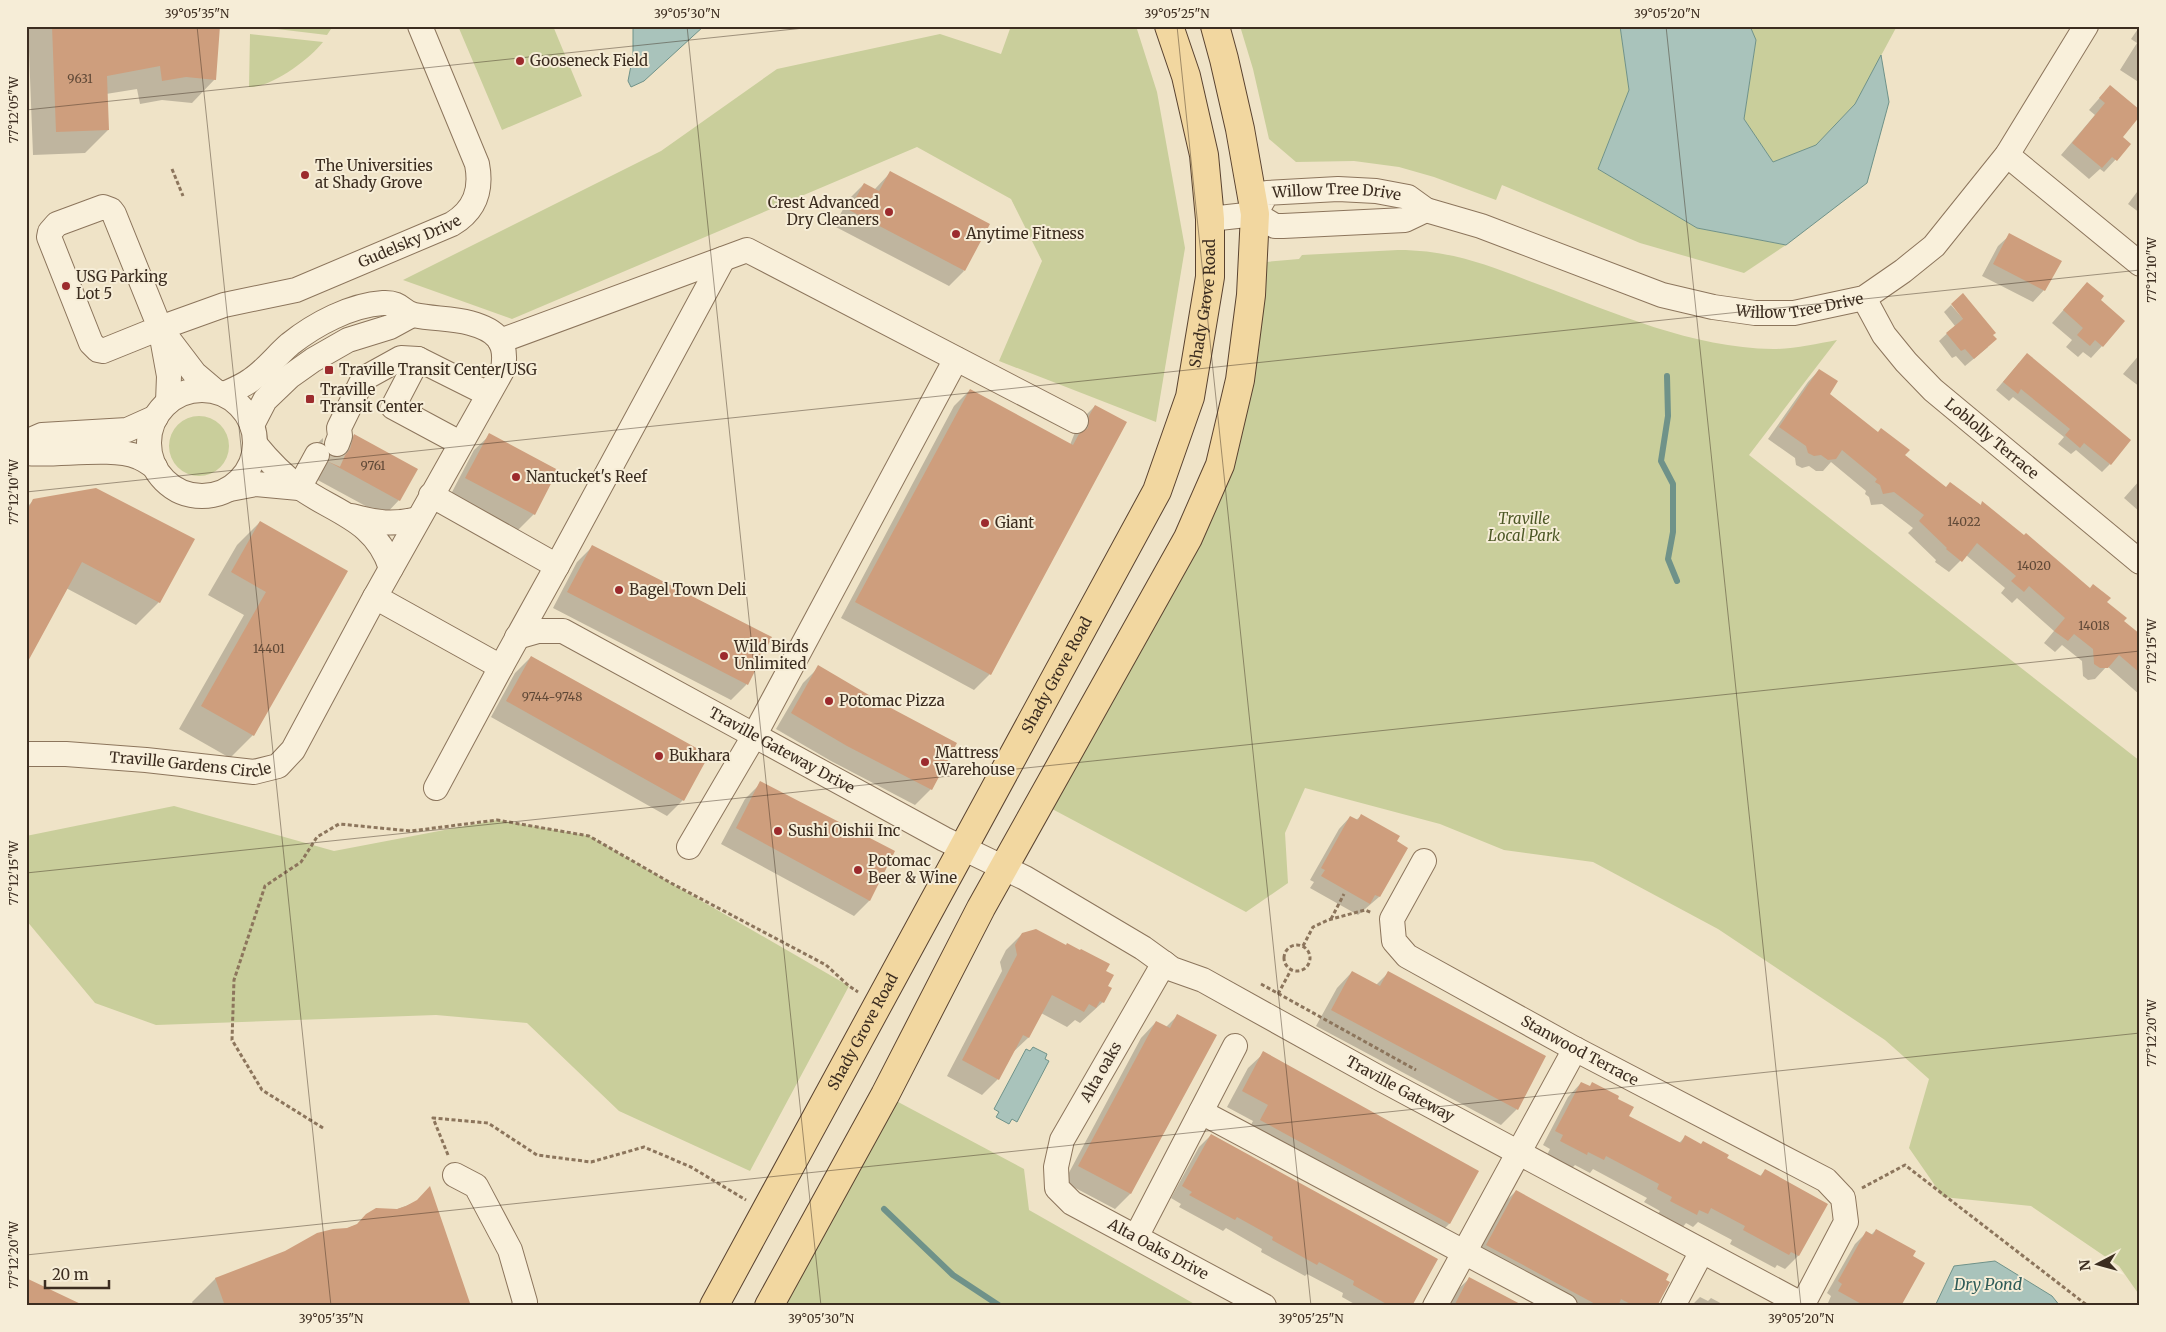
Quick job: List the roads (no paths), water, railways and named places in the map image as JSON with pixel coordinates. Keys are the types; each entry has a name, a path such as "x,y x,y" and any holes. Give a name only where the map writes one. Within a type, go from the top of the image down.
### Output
{"main road":[{"name":"Shady Grove Road","path":"714,1306 1157,491 1190,397 1210,277 1210,219 1204,155 1186,76 1169,26"},
{"path":"769,1306 885,1095 1004,868 1188,538 1220,465 1240,380 1251,295 1255,214 1240,129 1215,26"}],"street":[{"name":"Gudelsky Drive","path":"160,328 111,210 108,208 98,208 53,228 50,232 50,243 94,348 107,350 160,328 224,305 296,290 452,224 469,211 478,193 480,178 477,164 420,26"},
{"name":"Willow Tree Drive","path":"1255,214 1268,193 1338,189 1376,191 1408,197 1426,210 1481,226 1662,295 1713,307 1756,313 1794,313 1864,298 1903,271 1934,246 2006,154 2086,26"},
{"path":"2006,154 2140,264"},
{"name":"Willow Tree Drive","path":"1210,219 1255,214 1275,226 1405,220 1426,210"},
{"path":"500,341 746,250 1076,421"},
{"path":"436,788 723,259"},
{"name":"Loblolly Terrace","path":"1864,298 1884,334 1906,362 1933,390 2140,562"},
{"path":"26,442 42,435 127,430 162,409 182,394 198,390 220,393 251,380 306,333 346,313 384,303 397,304 412,315 482,326 490,330 500,341 504,350 503,369 430,495 375,597 501,667"},
{"path":"160,328 169,376 162,409 150,433 149,450 155,467 165,481 179,491 196,496 214,495 230,488 244,477 252,462 254,435 265,400 289,377 313,360 348,340 390,327 412,315"},
{"path":"160,328 195,374 220,393 236,402 246,412 254,435 270,463 304,491 351,516 375,537 386,554 391,568"},
{"path":"304,491 330,446 363,379 401,358 418,359 488,394"},
{"path":"418,359 393,407 460,443"},
{"path":"689,847 754,736 956,359"},
{"path":"26,453 122,453 140,457 155,467"},
{"path":"230,488 256,484 304,491"},
{"path":"430,495 557,566"},
{"path":"351,516 380,523 399,523 418,519"},
{"name":"Traville Gateway Drive","path":"544,588 551,613 563,631 963,849 1004,868"},
{"name":"Traville Gardens Circle","path":"26,754 66,754 146,760 254,772 278,766 293,750 375,597"},
{"path":"517,637 538,632 563,631"},
{"name":"Stanwood Terrace","path":"1424,861 1392,919 1394,941 1406,956 1575,1048 1826,1180 1843,1198 1846,1222 1802,1305"},
{"name":"Traville Gateway","path":"1004,868 1025,878 1135,943 1172,969 1203,980 1802,1305"},
{"name":"Alta oaks","path":"1057,1188 1056,1167 1062,1140 1164,963"},
{"path":"1136,1237 1236,1046"},
{"path":"1435,1306 1575,1048"},
{"path":"1201,1112 1565,1306"},
{"path":"455,1174 476,1186 510,1250 525,1302 524,1306"},
{"name":"Alta Oaks Drive","path":"1057,1188 1072,1202 1264,1306"},
{"path":"1673,1306 1702,1252"}],"water":[{"path":"633,26 704,26 644,81 631,87 628,81 633,55"},
{"path":"1620,26 1750,26 1756,40 1744,119 1773,162 1816,145 1855,104 1881,55 1889,102 1867,183 1786,245 1697,228 1598,169 1629,90"},
{"path":"1033,1047 1047,1054 1045,1059 1049,1061 1017,1122 1012,1119 1009,1124 996,1117 999,1112 994,1109 1026,1049 1030,1051"},
{"name":"Dry Pond","path":"1995,1261 2052,1296 2060,1306 1935,1306 1954,1266"}],"waterway":[{"path":"1667,376 1668,416 1661,461 1673,484 1673,532 1668,559 1677,581"},
{"path":"884,1209 953,1275 1000,1306"}],"tunnel":[{"path":"329,462 337,444"}],"place":[{"name":"Gooseneck Field","path":"520,61"},
{"name":"The Universities at Shady Grove","path":"305,175"},
{"name":"Crest Advanced Dry Cleaners","path":"889,212"},
{"name":"Anytime Fitness","path":"956,234"},
{"name":"USG Parking Lot 5","path":"66,286"},
{"name":"Traville Transit Center/USG","path":"329,370"},
{"name":"Traville Transit Center","path":"310,399"},
{"name":"Nantucket's Reef","path":"516,477"},
{"name":"Giant","path":"985,523"},
{"name":"Bagel Town Deli","path":"619,590"},
{"name":"Wild Birds Unlimited","path":"724,656"},
{"name":"Potomac Pizza","path":"829,701"},
{"name":"Bukhara","path":"659,756"},
{"name":"Mattress Warehouse","path":"925,762"},
{"name":"Sushi Oishii Inc","path":"778,831"},
{"name":"Potomac Beer & Wine","path":"858,870"}],"park label":[{"name":"Traville Local Park","path":"1524,528"}]}
